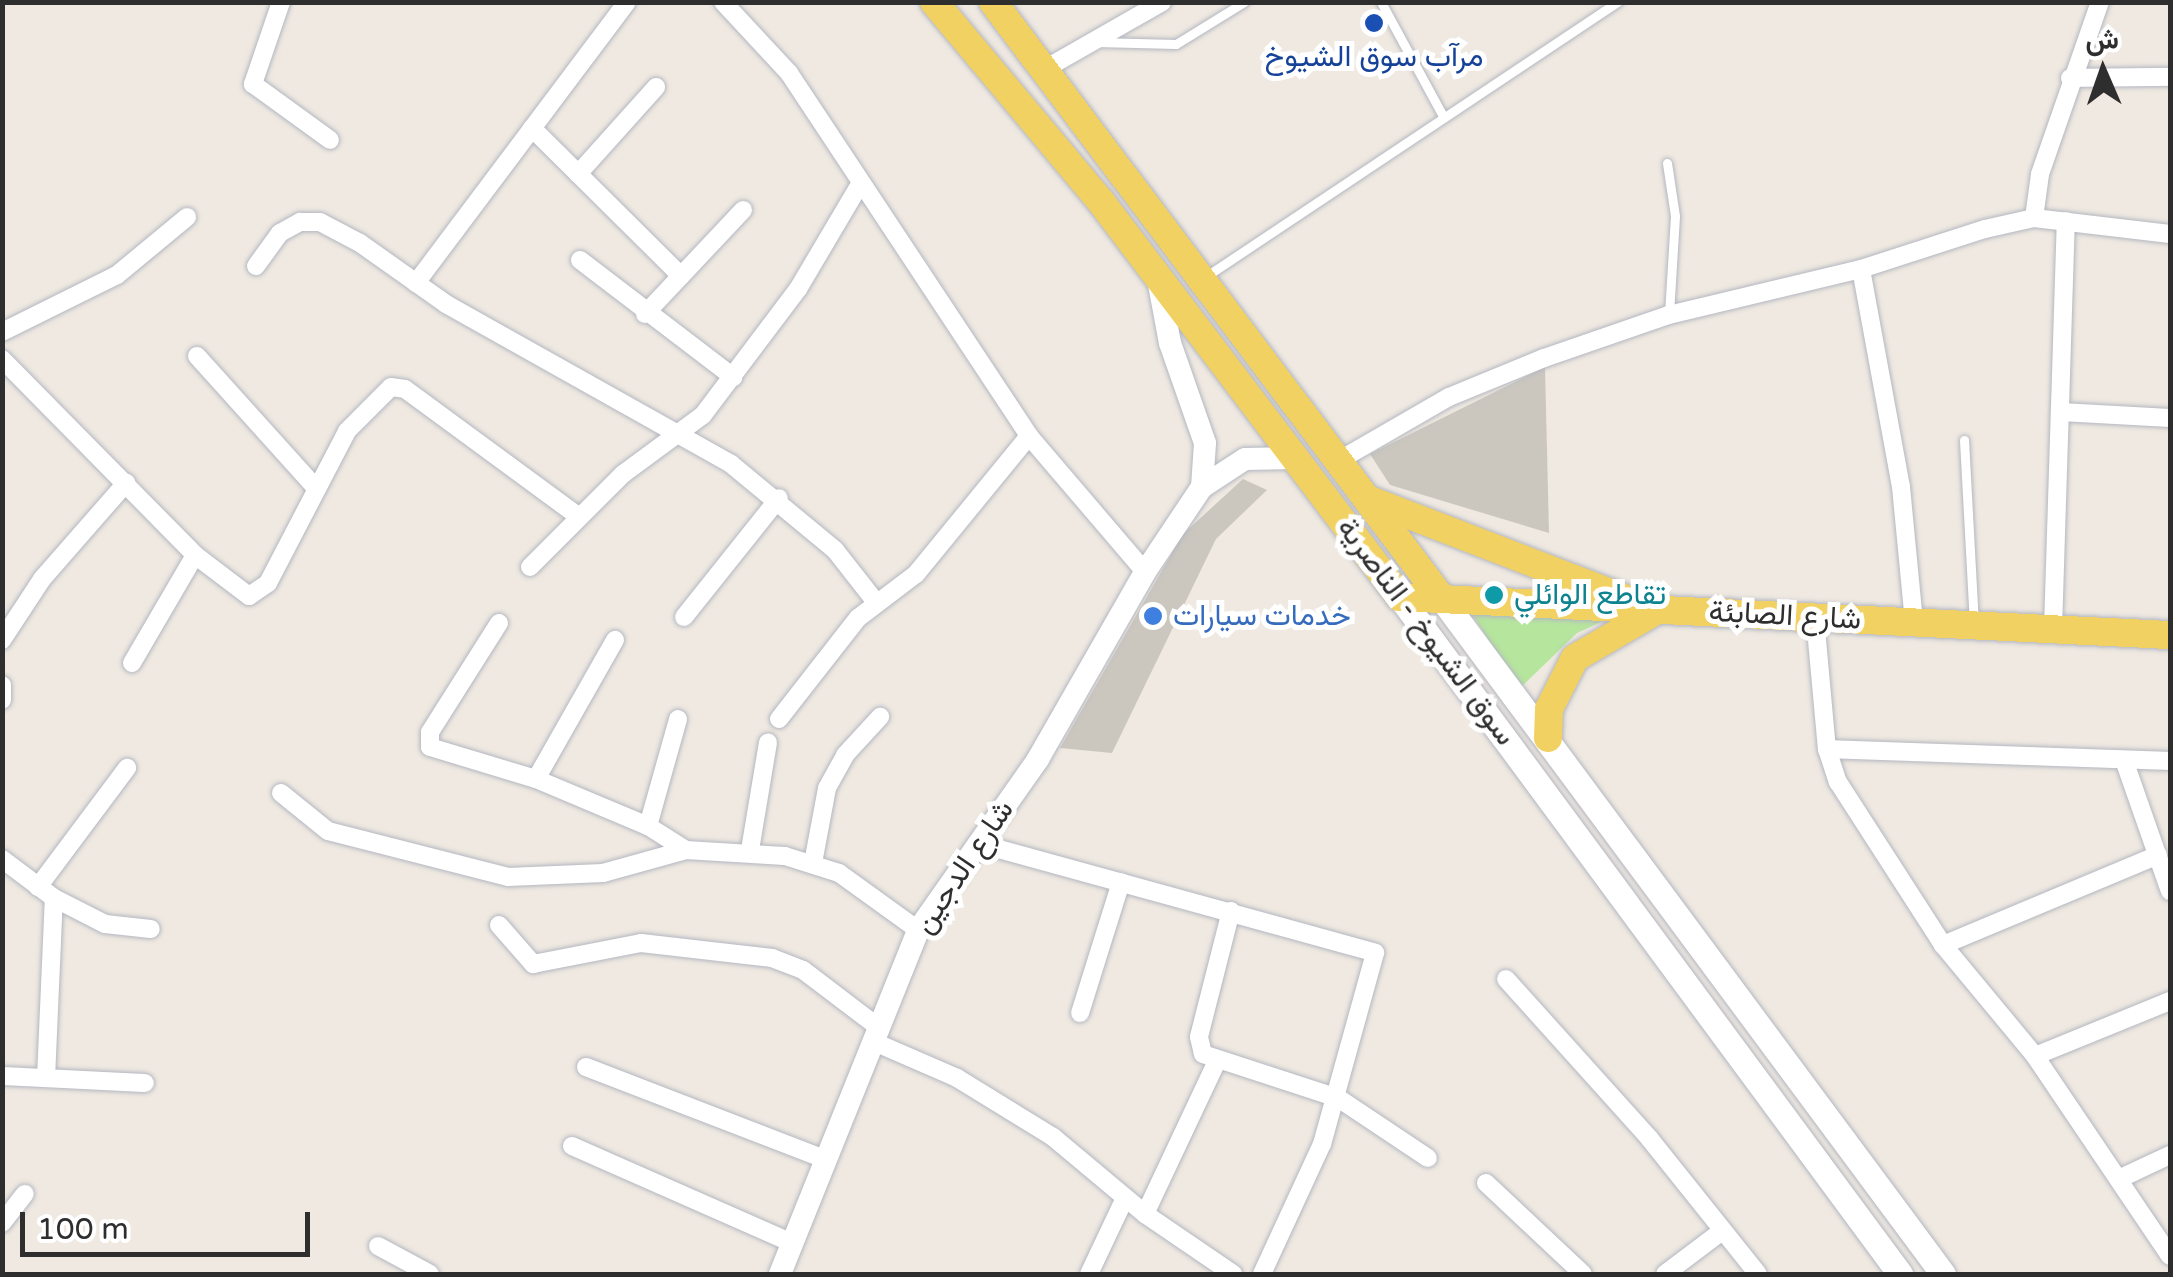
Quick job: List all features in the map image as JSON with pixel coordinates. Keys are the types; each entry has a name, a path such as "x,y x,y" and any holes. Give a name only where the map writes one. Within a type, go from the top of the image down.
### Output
{"main road":[{"name":"سوق الشيوخ - الناصرية","path":"934,2 1158,278 1296,458 1895,1272"},
{"name":"سوق الشيوخ - الناصرية","path":"993,2 1204,276 1943,1274"},
{"path":"1367,498 1510,560 1658,610"},
{"name":"شارع الصابئة","path":"1400,597 2170,635"},
{"path":"1548,738 1549,708 1575,658 1658,610"}],"street":[{"path":"281,2 253,84 330,140"},
{"path":"416,283 626,2"},
{"path":"723,2 789,73 1029,436 1145,572"},
{"path":"1042,70 1162,2"},
{"path":"2034,218 2040,174 2070,78 2100,2"},
{"path":"2070,78 2170,76"},
{"path":"578,174 656,86"},
{"path":"532,128 681,276"},
{"path":"530,567 578,516 681,433 733,377 798,288 860,184"},
{"path":"645,314 743,210"},
{"path":"2,332 117,275 187,217"},
{"path":"1338,462 1450,398 1669,316 1861,269 2034,218 2170,234"},
{"path":"256,266 280,233 300,222 320,222 416,283 681,433 779,498 835,550 875,601"},
{"path":"2053,629 2066,222"},
{"path":"580,260 645,314 733,377"},
{"path":"1861,269 1901,488 1914,622"},
{"path":"1158,278 1170,343 1206,443 1202,488"},
{"path":"198,356 315,486"},
{"path":"2,359 195,555 228,585 248,596 258,592 347,431 391,387 405,389 578,516"},
{"path":"2061,412 2170,418"},
{"path":"779,719 875,601 916,574 1029,436"},
{"name":"شارع الدجين","path":"780,1274 918,930 1038,758 1145,572 1202,488 1244,459 1296,458"},
{"path":"2,640 42,579 126,482"},
{"path":"684,618 779,498"},
{"path":"132,664 195,555"},
{"path":"1815,618 1827,749 1838,782 1943,945 2035,1056 2122,1177 2170,1256"},
{"path":"500,623 430,732 430,747 536,779 648,826 686,850"},
{"path":"536,779 615,640"},
{"path":"2,684 2,700"},
{"path":"813,863 827,788 844,756 880,717"},
{"path":"648,826 678,719"},
{"path":"750,850 768,743"},
{"path":"1827,749 2170,762"},
{"path":"2124,760 2170,890"},
{"path":"46,1078 46,892 127,768"},
{"path":"282,793 328,831 508,878 603,872 686,850 750,850 813,863 839,873 918,930"},
{"path":"977,843 1375,953 1338,1098 1262,1274"},
{"path":"1943,945 2158,855"},
{"path":"2,859 46,892 106,924 150,929"},
{"path":"1080,1013 1120,882"},
{"path":"1231,912 1199,1038 1203,1054 1338,1098 1428,1158"},
{"path":"500,925 533,964 640,943 772,958 803,970 875,1034 957,1078 1037,1128 1145,1214 1233,1274"},
{"path":"1506,979 1758,1274"},
{"path":"2035,1056 2170,1001"},
{"path":"1145,1214 1217,1061"},
{"path":"586,1066 825,1158"},
{"path":"2,1076 146,1083"},
{"path":"572,1146 792,1243"},
{"path":"2122,1177 2170,1156"},
{"path":"1486,1183 1583,1274"},
{"path":"2,1223 25,1194"},
{"path":"1089,1274 1125,1198"},
{"path":"1665,1274 1722,1230"},
{"path":"378,1246 430,1274"}],"lane":[{"path":"1093,42 1176,44 1244,2"},
{"path":"1380,2 1442,116"},
{"path":"1204,276 1618,2"},
{"path":"1667,163 1676,233 1669,316"},
{"path":"1964,440 1974,625"}],"green space":[{"path":"1472,614 1599,617 1601,622 1577,633 1519,689"}],"building":[{"path":"1545,367 1549,533 1390,485 1370,454"},
{"name":"خدمات سيارات","path":"1243,479 1267,490 1216,539 1112,753 1060,748 1183,534"}],"place":[{"name":"مرآب سوق الشيوخ","path":"1374,23"},
{"name":"تقاطع الوائلي","path":"1494,595"},
{"name":"خدمات سيارات","path":"1153,616"}]}
